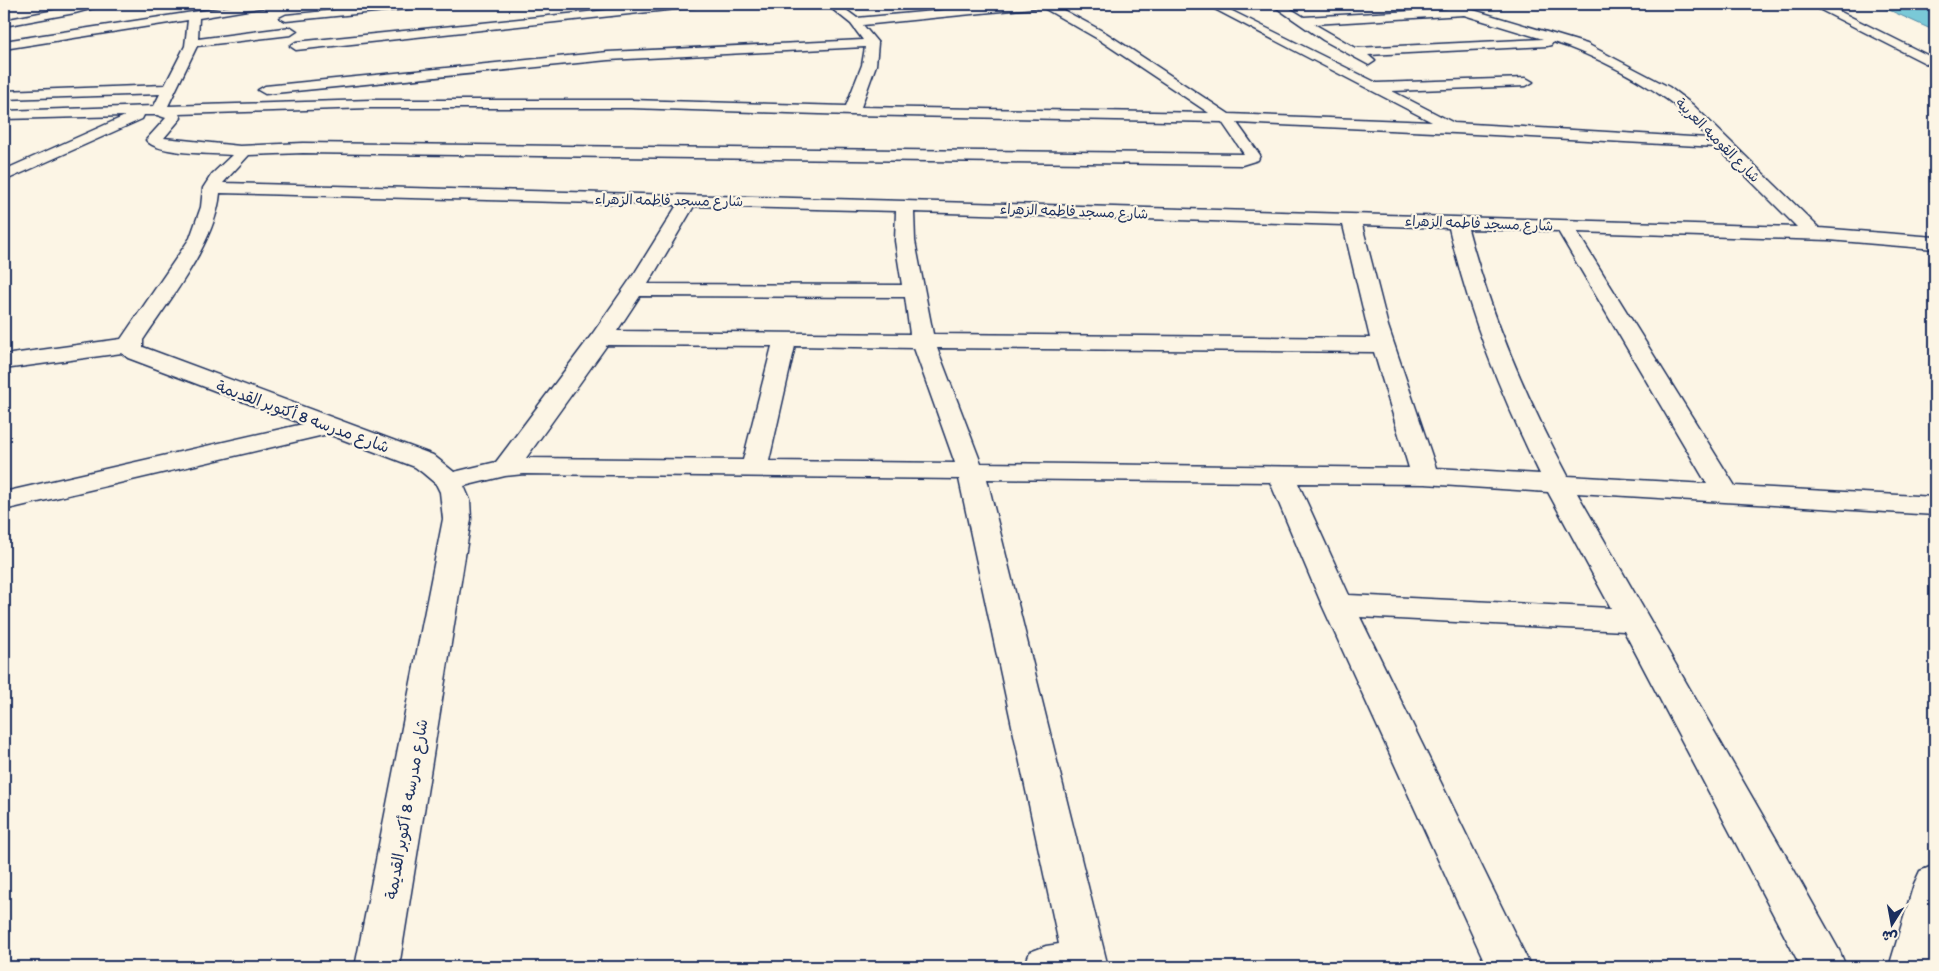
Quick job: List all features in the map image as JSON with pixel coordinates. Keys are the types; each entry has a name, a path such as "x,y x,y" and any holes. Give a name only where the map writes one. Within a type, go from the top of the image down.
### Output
{"street":[{"path":"4,45 194,15 240,5 265,4"},
{"path":"282,4 296,51 484,26 695,4"},
{"path":"286,18 425,4"},
{"path":"831,4 854,22 872,43 869,64 852,111"},
{"path":"194,15 191,43 167,102 174,118 155,137 156,142 240,151 311,148 1242,160 1251,158 1252,154 1226,118 1102,36 1044,4 854,22"},
{"path":"1210,4 1455,128"},
{"path":"1276,4 1378,66"},
{"name":"شارع القوميه العربية","path":"1442,4 1566,41 1595,53 1671,94 1688,108 1813,233"},
{"path":"1817,4 1935,64"},
{"path":"4,23 98,5"},
{"path":"1300,20 1468,12"},
{"path":"120,16 136,24"},
{"path":"484,26 506,66"},
{"path":"191,43 291,31"},
{"path":"1354,52 1566,41"},
{"path":"249,91 633,54 872,43"},
{"path":"509,105 528,64"},
{"path":"295,87 296,71"},
{"path":"1394,76 1410,86"},
{"path":"4,82 15,82 4,90"},
{"path":"1376,87 1526,82"},
{"path":"4,95 167,102 509,105 630,104 968,114 1226,118 1455,128 1721,143"},
{"path":"4,115 167,102"},
{"path":"4,176 167,102"},
{"path":"968,114 970,156"},
{"path":"4,362 130,345 199,238 210,207 212,188 227,168 241,156 242,152 240,151"},
{"path":"4,158 49,156"},
{"name":"شارع مسجد فاطمه الزهراء","path":"212,188 1813,233 1935,243"},
{"path":"505,468 601,338 689,200"},
{"path":"905,206 905,241 922,342 971,471 1072,965"},
{"path":"1350,219 1383,345 1424,476"},
{"path":"1457,222 1464,259 1503,370 1527,426 1556,483 1742,813 1824,967"},
{"path":"1564,226 1726,493"},
{"path":"633,290 912,291"},
{"path":"601,338 1383,345"},
{"path":"754,468 785,340"},
{"name":"شارع مدرسه 8 أكتوبر القديمة","path":"130,345 136,353 424,461 438,470 449,481 456,494 457,519 377,967"},
{"path":"4,501 330,426"},
{"path":"449,481 505,468 754,468 1424,476 1935,506"},
{"path":"1280,474 1338,605 1509,967"},
{"path":"1338,605 1633,620"},
{"path":"1911,967 1935,884"}],"water":[{"path":"1876,4 1935,4 1935,31"}]}
